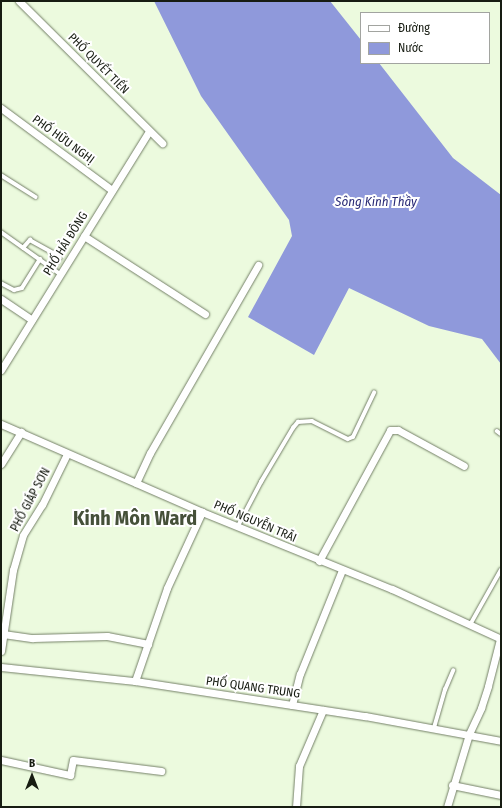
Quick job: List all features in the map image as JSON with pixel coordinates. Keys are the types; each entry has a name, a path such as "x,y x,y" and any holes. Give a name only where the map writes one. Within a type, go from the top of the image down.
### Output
{"street":[{"name":"PHỐ QUYẾT TIẾN","path":"19,1 162,143"},
{"name":"PHỐ HỮU NGHỊ","path":"1,108 112,190"},
{"name":"PHỐ HẢI ĐÔNG","path":"1,370 149,131"},
{"path":"84,236 205,314"},
{"path":"136,483 154,447 258,265"},
{"path":"1,299 32,320"},
{"name":"PHỐ NGUYỄN TRÃI","path":"1,424 202,512 392,590 500,639"},
{"path":"319,560 390,430 398,430 464,466"},
{"path":"1,464 21,432"},
{"name":"PHỐ GIÁP SƠN","path":"1,651 3,613 23,535 42,505 67,454"},
{"path":"135,681 167,588 202,512"},
{"path":"292,705 300,674 342,570"},
{"path":"3,634 33,638 107,636 148,644"},
{"path":"447,807 452,785 468,734 481,708 488,686 500,639"},
{"name":"PHỐ QUANG TRUNG","path":"1,667 135,681 434,728 501,741"},
{"path":"296,807 299,766 323,710"},
{"path":"1,760 70,775 73,760 161,771"},
{"path":"452,785 501,795"}],"lane":[{"path":"1,175 36,197"},
{"path":"1,232 60,274"},
{"path":"24,248 30,240 58,255 60,258 53,269"},
{"path":"1,283 14,290 22,288 40,259"},
{"path":"238,526 260,482 298,422 312,421 348,439 353,437 374,393"},
{"path":"470,625 501,570"},
{"path":"434,728 445,690 453,671"}],"water":[{"name":"Sông Kinh Thầy","path":"154,1 330,1 360,39 360,64 380,64 453,158 501,195 501,364 482,339 429,326 349,288 314,355 248,317 292,236 289,220 201,96"}],"district":[{"name":"Kinh Môn Ward","path":"135,518"}]}
